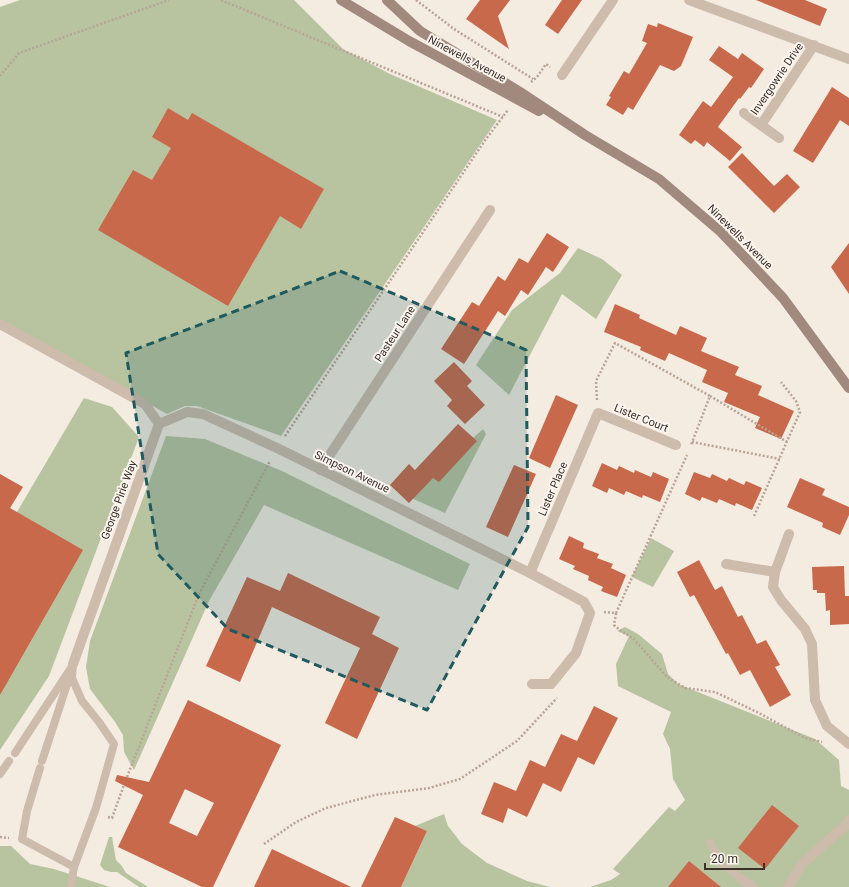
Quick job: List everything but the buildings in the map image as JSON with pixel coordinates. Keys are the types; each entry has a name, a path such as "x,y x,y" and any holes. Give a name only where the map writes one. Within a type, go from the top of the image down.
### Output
{"street":[{"name":"Ninewells Avenue","path":"341,0 409,41 518,95"},
{"name":"Ninewells Avenue","path":"387,0 420,31 518,95 659,179 721,232 783,298 849,388"},
{"path":"562,75 612,0"},
{"name":"Invergowrie Drive","path":"689,0 849,59"},
{"name":"Invergowrie Drive","path":"760,125 814,46"},
{"name":"Invergowrie Drive","path":"744,114 779,138"},
{"name":"Pasteur Lane","path":"320,470 490,210"},
{"path":"0,324 145,404 160,424"},
{"name":"Simpson Avenue","path":"160,424 187,412 203,414 277,448 530,573 584,602 590,613"},
{"name":"Lister Court","path":"598,413 676,445"},
{"name":"Lister Place","path":"530,573 598,413"},
{"name":"George Pirie Way","path":"73,664 160,424"},
{"path":"788,534 775,572 774,587 781,600 805,630 812,644 814,700 827,726 849,744"},
{"path":"726,564 775,572"},
{"path":"532,684 552,684 576,653 590,613"},
{"path":"788,887 802,864 848,823 849,820"},
{"path":"740,878 753,887"}],"lane":[{"name":"George Pirie Way","path":"15,753 73,664"},
{"path":"73,664 27,811 22,838 74,867"},
{"path":"71,887 74,867 93,814 114,744 82,701 72,678 73,664"},
{"path":"0,774 9,761"},
{"path":"710,843 721,862 740,878"}],"path":[{"path":"0,76 19,53 169,0"},
{"path":"221,0 503,117"},
{"path":"127,777 199,594 277,448 486,139 518,95 533,79 454,29 416,0"},
{"path":"598,413 596,381 615,343 710,396 787,442"},
{"path":"754,516 800,412 796,401 781,382"},
{"path":"710,396 692,442 616,613 614,625 621,631 634,638 667,677 685,688 715,692 757,712 805,738 828,743"},
{"path":"692,442 780,459"},
{"path":"590,613 616,613"},
{"path":"264,844 296,822 326,808 375,795 429,788 460,779 517,741 562,693"},
{"path":"93,814 112,818 124,785"}],"highlighted area":[{"path":"340,271 526,350 528,527 427,710 228,629 158,554 126,353"}],"green space":[{"path":"20,0 294,0 343,49 390,74 497,120 281,436 197,406 185,406 167,414 0,320 0,7"},
{"path":"578,248 602,259 622,275 596,319 562,294 509,395 476,365 512,310 560,273"},
{"path":"84,398 112,407 139,437 49,676 0,750 0,695 17,512"},
{"path":"483,429 486,434 445,513 409,497"},
{"path":"166,436 205,439 282,471 470,564 458,590 264,505 209,601 134,770 124,752 123,735 90,689 86,667 90,641"},
{"path":"651,538 674,551 653,587 632,577"},
{"path":"625,627 638,634 662,654 668,674 678,684 815,739 839,760 841,786 849,790 849,887 590,887 611,880 620,874 613,869 669,807 675,811 685,800 673,779 670,749 663,734 671,712 618,686 616,664 629,636 617,631"},
{"path":"444,814 448,826 462,844 487,863 527,881 550,887 401,887 427,831 415,826"},
{"path":"109,837 112,837 116,860 126,873 148,887 139,887 117,872 104,870 100,865"},
{"path":"0,846 11,846 30,864 54,869 110,887 0,887"}]}
